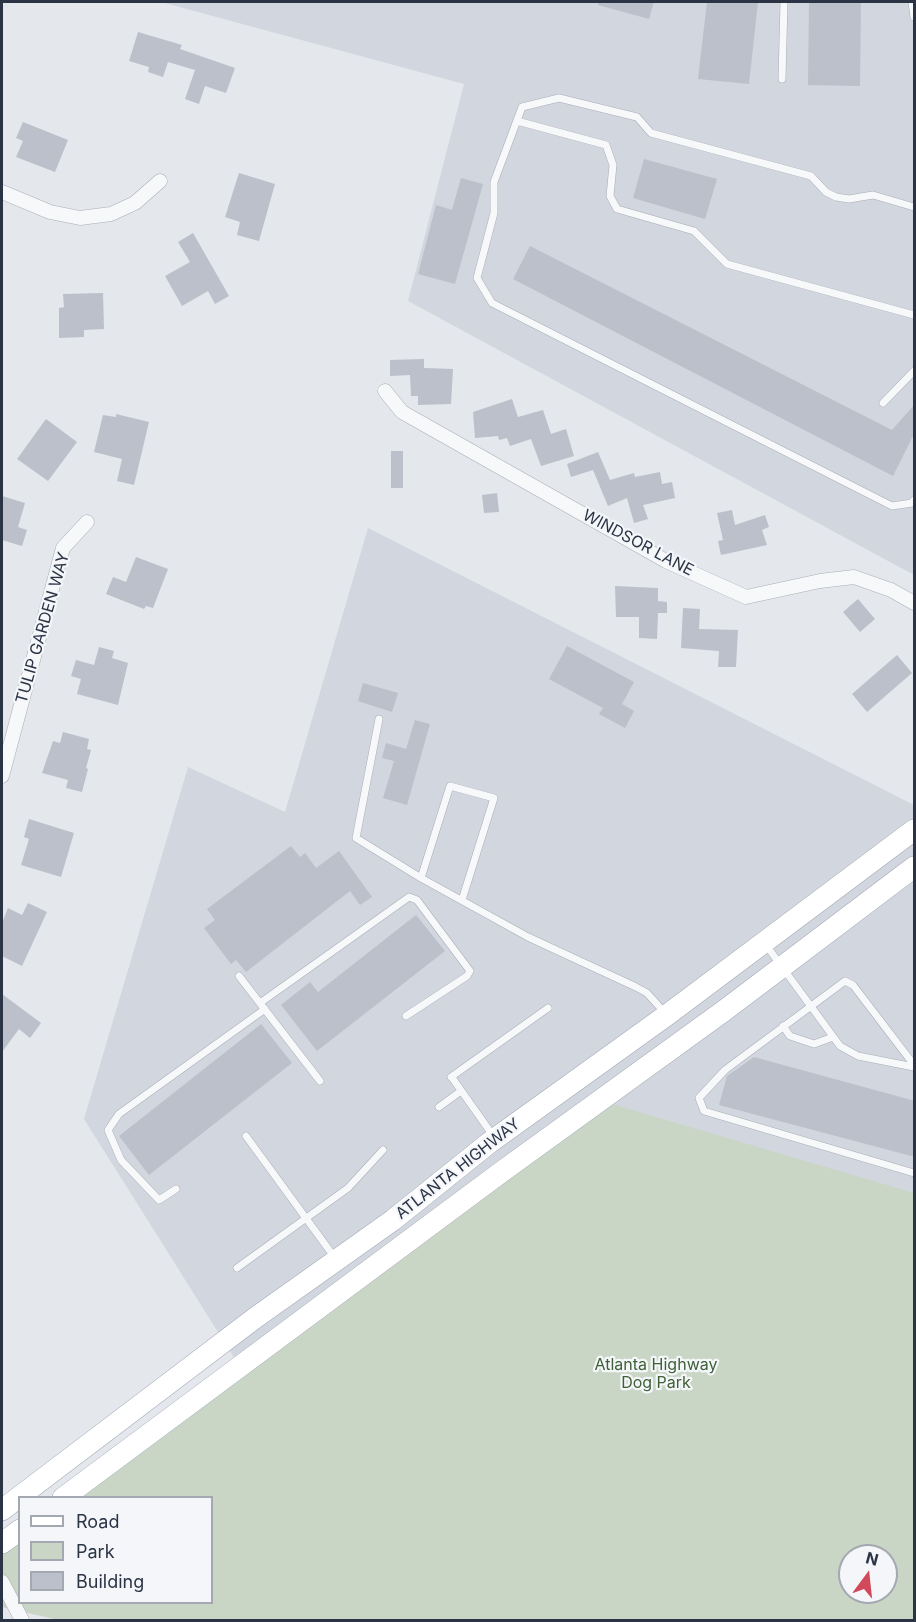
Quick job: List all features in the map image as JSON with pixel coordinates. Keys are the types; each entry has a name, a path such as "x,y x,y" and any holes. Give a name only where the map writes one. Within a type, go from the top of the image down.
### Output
{"main road":[{"name":"ATLANTA HIGHWAY","path":"21,1496 336,1260 393,1220 495,1139 765,943 915,830"},
{"name":"ATLANTA HIGHWAY","path":"64,1496 783,967 915,867"},
{"name":"ATLANTA HIGHWAY","path":"2,1510 18,1498"},
{"path":"2,1543 18,1531"}],"street":[{"path":"2,192 50,213 80,218 111,214 135,203 159,181"},
{"name":"WINDSOR LANE","path":"385,391 402,412 666,561 746,597 773,593 820,580 854,577 891,590 915,603"},
{"name":"TULIP GARDEN WAY","path":"2,776 63,548 87,522"},
{"path":"2,1582 22,1620"}],"lane":[{"path":"783,79 784,2"},
{"path":"912,2 915,17"},
{"path":"915,207 873,195 849,199 836,197 826,192 811,176 651,133 637,117 559,98 522,107 494,182 494,213 477,278 492,303 892,506 912,503 915,500"},
{"path":"517,121 606,145 614,165 610,196 617,209 694,231 727,264 915,315"},
{"path":"883,403 915,371"},
{"path":"379,719 356,838 421,878 528,937 636,987 657,1003 667,1015"},
{"path":"421,878 450,786 494,798 462,900"},
{"path":"176,1189 159,1200 121,1160 108,1130 119,1114 409,897 417,900 470,971 467,976 406,1016"},
{"path":"765,943 840,1046 858,1056 915,1066"},
{"path":"239,976 320,1081"},
{"path":"915,1066 849,982 845,981 725,1070 699,1098 704,1111 915,1173"},
{"path":"495,1139 452,1078 548,1008"},
{"path":"783,1026 790,1036 814,1044 833,1037"},
{"path":"439,1107 461,1090"},
{"path":"246,1136 336,1260"},
{"path":"237,1268 348,1188 383,1150"}],"shaded area":[{"path":"161,2 914,2 914,575 408,301 464,84"},
{"path":"368,528 914,805 914,1196 245,1375 84,1119 188,767 285,812"}],"green space":[{"name":"Atlanta Highway Dog Park","path":"605,1102 914,1193 914,1620 58,1620 2,1607 2,1551 18,1539 18,1604 213,1604 213,1496 75,1496"}],"building":[{"path":"599,2 654,2 649,19 598,5"},
{"path":"707,2 758,2 749,84 698,79"},
{"path":"809,2 861,2 860,86 808,85"},
{"path":"138,32 182,45 180,49 235,68 226,93 205,86 199,104 185,99 195,70 168,62 163,77 148,72 149,67 129,61"},
{"path":"23,122 68,140 55,172 16,157 23,141 16,138"},
{"path":"644,159 717,179 705,219 633,198"},
{"path":"239,173 275,184 259,241 237,235 240,222 225,217"},
{"path":"461,178 483,184 455,284 418,274 436,205 452,210"},
{"path":"193,233 229,296 215,304 208,291 182,306 165,276 190,262 178,242"},
{"path":"530,246 892,430 915,404 915,432 893,476 513,279"},
{"path":"103,293 104,329 84,330 84,337 59,338 59,308 64,307 63,294"},
{"path":"424,359 424,368 453,369 451,404 418,405 418,396 411,396 410,375 390,376 390,360"},
{"path":"512,399 518,417 543,410 551,434 566,429 574,456 541,466 531,439 510,446 507,438 499,440 498,436 475,438 473,412"},
{"path":"116,414 149,422 134,485 117,481 122,459 94,452 103,415 116,417"},
{"path":"46,419 77,442 48,481 17,459"},
{"path":"391,451 403,451 403,488 391,488"},
{"path":"598,452 610,480 634,473 635,477 660,472 662,484 672,482 675,498 643,505 648,519 634,523 627,498 608,506 593,470 571,477 567,464"},
{"path":"497,493 499,512 484,513 482,495"},
{"path":"2,496 25,503 18,527 27,530 22,546 2,540"},
{"path":"732,510 735,525 765,515 769,527 762,530 767,545 721,555 718,541 723,540 717,513"},
{"path":"136,557 168,569 153,608 146,606 144,609 106,594 113,577 126,582"},
{"path":"615,586 658,588 658,601 667,602 667,613 658,613 657,639 639,638 639,617 616,617"},
{"path":"858,599 875,619 860,632 843,612"},
{"path":"683,608 700,609 699,629 738,630 736,667 718,667 719,651 681,648"},
{"path":"567,646 634,682 622,704 634,711 625,728 599,714 603,708 549,679"},
{"path":"99,647 114,651 112,658 128,663 118,705 77,694 81,679 71,676 76,660 94,665"},
{"path":"897,655 912,673 867,712 852,694"},
{"path":"363,683 398,693 392,712 358,701"},
{"path":"415,720 430,724 407,805 383,798 394,761 382,758 386,743 406,749"},
{"path":"63,732 89,739 87,749 91,750 82,792 66,788 68,780 42,773 53,741 60,743"},
{"path":"29,819 74,833 61,877 21,865 29,839 24,837"},
{"path":"291,846 300,857 305,853 316,868 339,851 372,897 360,905 350,891 246,972 236,960 231,964 204,928 215,920 207,909"},
{"path":"28,903 47,912 22,966 2,956 2,923 8,908 22,915"},
{"path":"416,915 445,951 317,1051 281,1005 310,982 318,992"},
{"path":"2,994 41,1023 30,1038 19,1029 2,1052"},
{"path":"261,1024 292,1063 149,1175 119,1136"},
{"path":"754,1057 915,1101 915,1157 719,1105 727,1076"}]}
